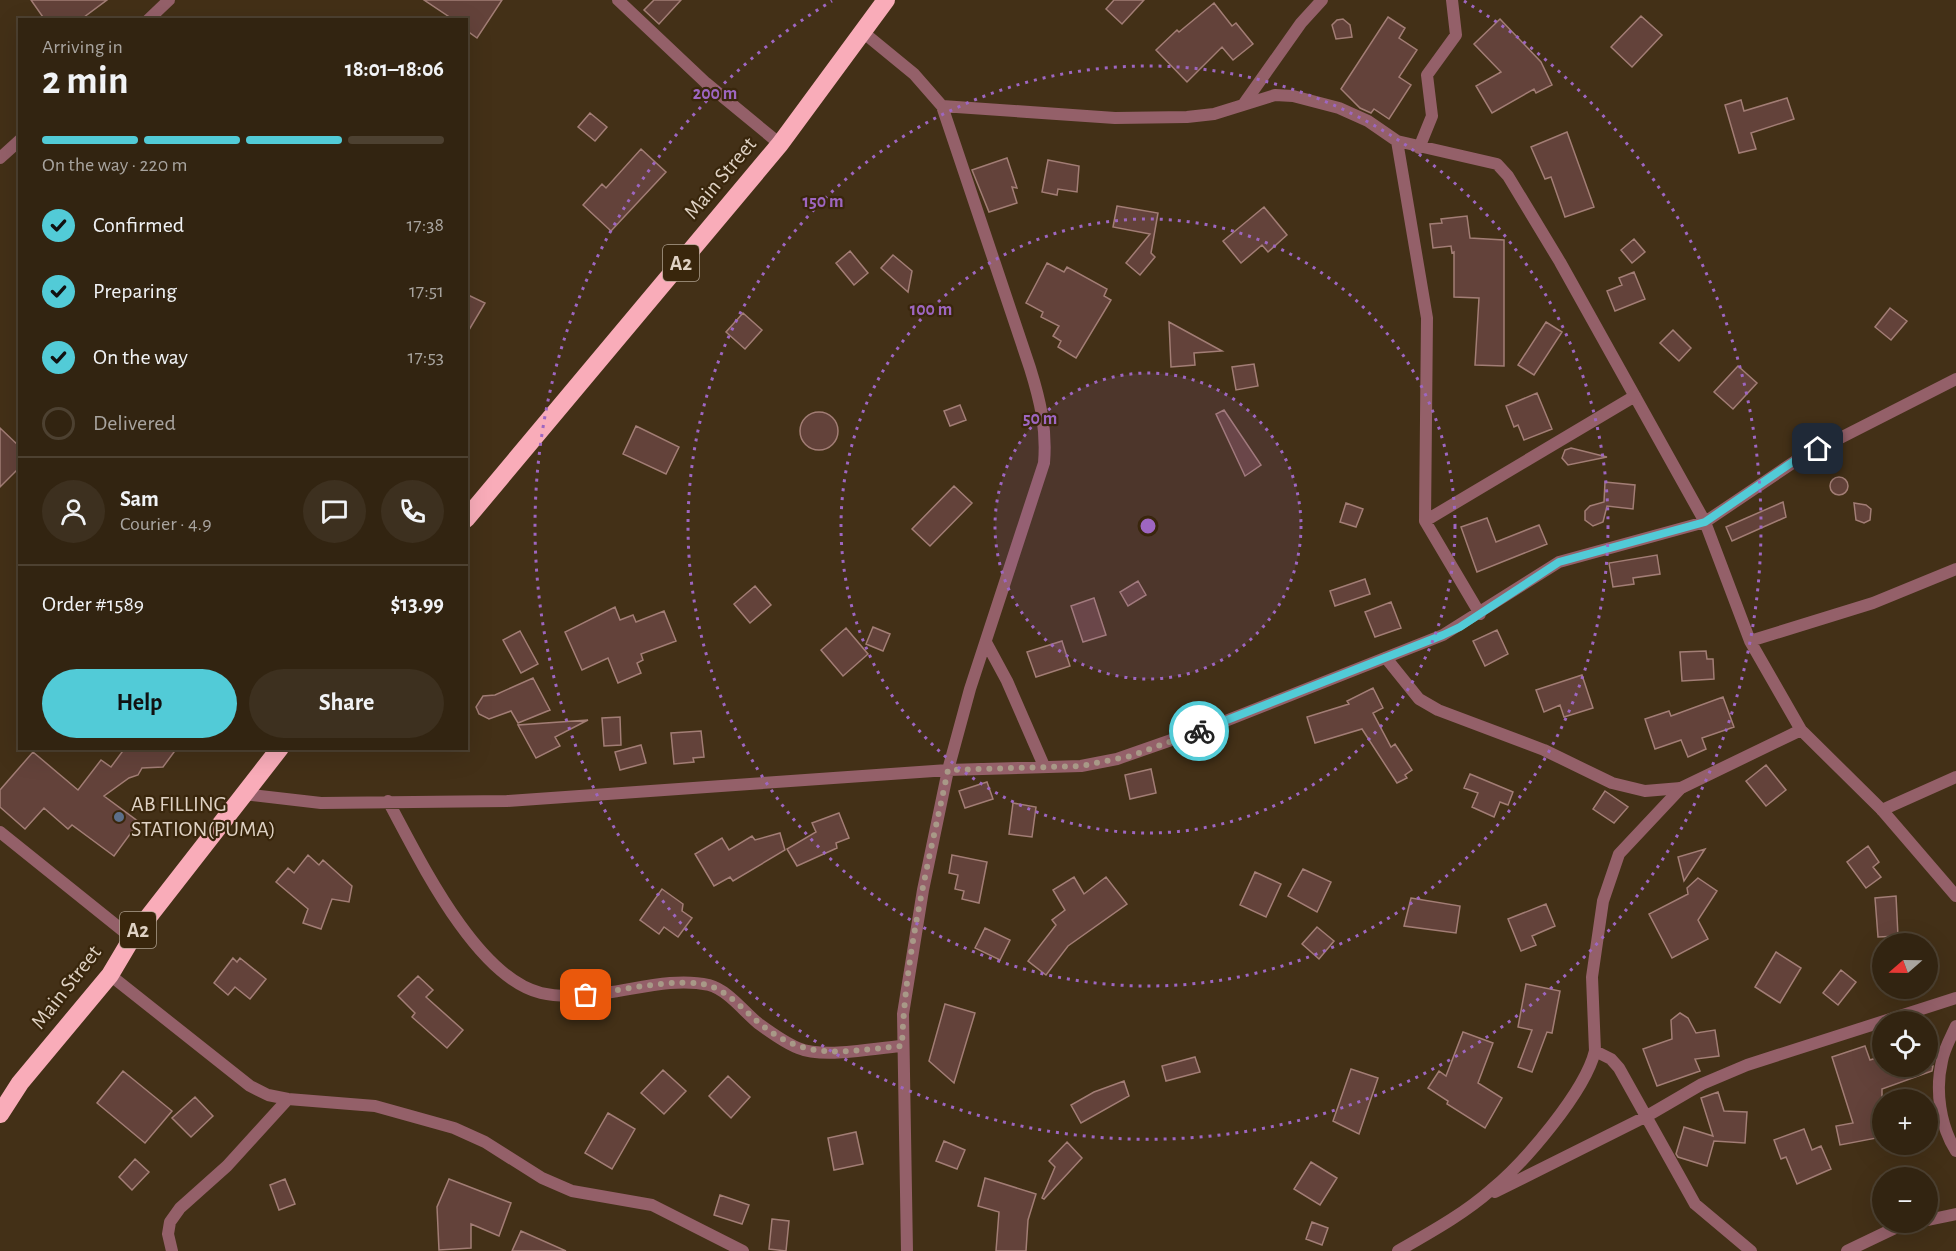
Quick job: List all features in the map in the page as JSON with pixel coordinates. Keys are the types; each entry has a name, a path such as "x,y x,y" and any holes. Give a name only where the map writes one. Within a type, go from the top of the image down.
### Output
{"highway":[{"name":"Main Street","path":"468,517 780,144 864,33 886,0"},
{"name":"Main Street","path":"0,1114 20,1083 110,975 132,938 278,750"}],"street":[{"path":"150,18 169,0"},
{"path":"618,0 706,84 780,144"},
{"path":"1243,105 1301,23 1322,0"},
{"path":"1419,148 1432,116 1427,75 1456,35 1452,0"},
{"path":"864,33 914,74 942,106 1030,368 1046,437 1044,463 987,644 970,689 948,770 918,922 903,1014 907,1251"},
{"path":"942,106 1136,118 1187,117 1243,105 1275,95 1312,99 1368,121 1397,141 1419,148 1497,164 1508,176 1560,262 1705,522 1750,641 1801,730 1882,810 1956,896"},
{"path":"1397,141 1427,318 1425,521 1480,614"},
{"path":"0,158 18,142"},
{"path":"244,794 321,803 507,801 948,770 1081,766 1131,756 1443,635 1480,614 1559,562 1705,522 1797,459 1956,379"},
{"path":"1425,521 1635,396"},
{"path":"1750,641 1873,603 1956,569"},
{"path":"987,644 1007,681 1044,766"},
{"path":"1386,658 1419,699 1438,710 1544,750 1612,783 1645,790 1681,788"},
{"path":"1478,1200 1510,1172 1568,1104 1593,1061 1595,1051 1592,977 1602,900 1619,854 1681,788 1801,730"},
{"path":"1882,810 1956,777"},
{"path":"388,801 441,898 483,954 504,972 541,993 586,995 668,984 711,986 730,998 760,1024 798,1048 823,1053 902,1046"},
{"path":"0,832 132,938"},
{"path":"110,975 250,1086 268,1095 288,1099 375,1106 454,1128 486,1142 542,1178 572,1191 652,1205 743,1251"},
{"path":"1398,1251 1478,1200 1647,1116 1702,1084 1747,1065 1956,998"},
{"path":"1956,1026 1942,1060 1939,1102 1949,1141 1956,1152"},
{"path":"1595,1051 1611,1059 1619,1068 1695,1204 1750,1251"},
{"path":"172,1251 168,1234 170,1222 180,1208 227,1166 288,1099"},
{"path":"1938,1218 1956,1214"},
{"path":"1847,1251 1885,1233"}],"building":[{"path":"31,0 107,0 83,18 44,18"},
{"path":"424,0 502,0 477,38 468,31 468,18 451,18"},
{"path":"654,0 681,0 659,24 644,10"},
{"path":"1114,0 1144,0 1122,24 1106,9"},
{"path":"1214,3 1232,26 1236,23 1253,44 1233,60 1222,47 1187,82 1156,50 1177,30 1179,32"},
{"path":"1641,16 1662,35 1632,67 1611,47"},
{"path":"1388,17 1405,28 1399,38 1417,50 1399,77 1411,85 1389,119 1374,109 1371,113 1360,108 1341,89"},
{"path":"1343,19 1350,25 1352,37 1336,39 1332,25 1337,20"},
{"path":"1500,19 1541,62 1552,85 1536,93 1534,89 1492,113 1476,86 1501,72 1474,44"},
{"path":"1787,98 1794,119 1751,133 1756,149 1739,153 1725,105 1741,100 1744,111"},
{"path":"590,113 607,127 595,141 578,127"},
{"path":"1567,132 1594,207 1565,217 1551,177 1545,179 1531,147"},
{"path":"641,149 666,172 611,231 583,205 602,184 606,188"},
{"path":"1007,158 1017,188 1012,187 1017,203 989,212 972,170"},
{"path":"1048,160 1079,166 1077,192 1058,189 1057,195 1042,192"},
{"path":"1117,206 1158,213 1151,253 1155,257 1140,275 1126,263 1150,234 1113,227"},
{"path":"1264,207 1287,235 1268,252 1262,245 1241,263 1223,241"},
{"path":"1467,216 1470,238 1504,240 1504,366 1475,365 1479,298 1454,297 1454,252 1452,253 1451,246 1433,248 1430,224 1442,223 1441,219"},
{"path":"1634,239 1645,252 1632,263 1621,250"},
{"path":"850,251 868,273 854,285 836,263"},
{"path":"893,255 912,271 908,292 881,268"},
{"path":"1047,263 1064,272 1067,267 1107,289 1104,296 1111,300 1076,358 1058,347 1061,341 1053,336 1059,326 1041,317 1043,312 1026,303"},
{"path":"1634,272 1645,299 1615,311 1607,291 1622,285 1619,278"},
{"path":"468,295 485,303 468,332"},
{"path":"1890,308 1907,321 1891,340 1875,327"},
{"path":"743,313 762,330 745,349 726,332"},
{"path":"1169,322 1222,351 1194,353 1195,365 1171,367"},
{"path":"1546,322 1562,332 1534,375 1518,365"},
{"path":"1673,330 1691,348 1679,361 1660,343"},
{"path":"1254,364 1258,386 1236,390 1232,367"},
{"path":"1738,366 1757,383 1733,409 1714,392"},
{"path":"1537,393 1552,429 1524,440 1518,425 1514,427 1506,406"},
{"path":"960,405 966,420 950,426 944,411"},
{"path":"1224,410 1261,465 1245,476 1216,414"},
{"path":"819,412 832,418 838,431 832,444 819,450 806,444 800,431 806,418"},
{"path":"636,426 679,447 666,474 623,454"},
{"path":"0,428 18,445 18,469 0,487"},
{"path":"1571,448 1607,457 1568,465 1562,458 1565,450"},
{"path":"1839,477 1845,480 1848,486 1845,492 1839,495 1833,492 1830,486 1833,480"},
{"path":"1605,482 1635,485 1633,509 1607,506 1603,522 1593,526 1585,520 1585,511 1590,506 1604,502"},
{"path":"954,486 972,503 930,546 912,529"},
{"path":"1783,502 1786,517 1732,541 1726,527"},
{"path":"1346,503 1363,509 1356,527 1340,522"},
{"path":"1854,503 1866,505 1871,509 1870,520 1864,523 1856,520"},
{"path":"1487,518 1496,542 1539,525 1547,544 1477,572 1461,527"},
{"path":"1657,555 1660,574 1633,578 1634,584 1613,587 1609,563"},
{"path":"1365,579 1370,594 1335,606 1330,591"},
{"path":"1138,581 1146,595 1128,606 1120,592"},
{"path":"755,586 771,605 750,623 734,604"},
{"path":"1094,598 1106,635 1083,642 1071,606"},
{"path":"1391,602 1401,628 1375,637 1365,612"},
{"path":"615,607 620,620 633,615 636,622 664,611 676,641 641,654 643,660 637,663 641,673 618,683 608,658 582,670 565,632"},
{"path":"873,627 890,634 883,651 866,644"},
{"path":"846,628 868,654 843,676 821,650"},
{"path":"1497,630 1508,654 1485,666 1473,641"},
{"path":"520,631 538,664 521,673 503,640"},
{"path":"1062,641 1070,666 1036,677 1027,652"},
{"path":"1706,651 1707,659 1713,659 1714,679 1682,681 1680,652"},
{"path":"1582,675 1593,708 1564,717 1560,705 1544,712 1536,690"},
{"path":"533,678 550,710 518,723 511,711 489,719 479,714 476,707 483,696 495,695"},
{"path":"1373,688 1383,708 1373,713 1391,747 1395,744 1412,770 1405,775 1407,778 1397,783 1362,729 1315,743 1307,717 1349,704 1347,701"},
{"path":"1723,697 1734,727 1702,738 1706,749 1688,757 1681,740 1655,749 1645,719 1669,711 1671,716"},
{"path":"620,717 621,745 604,746 602,718"},
{"path":"588,720 555,737 560,746 536,758 518,725"},
{"path":"701,731 704,757 693,758 694,762 674,764 671,733"},
{"path":"641,745 646,763 620,770 615,752"},
{"path":"124,750 176,750 163,767 142,768 138,775 129,778 104,796 139,822 114,856 72,825 68,829 44,808 25,829 0,807 0,790 33,752 78,790 101,760 111,767"},
{"path":"1766,765 1786,790 1766,806 1746,781"},
{"path":"1151,769 1156,793 1130,799 1125,775"},
{"path":"1470,774 1513,792 1508,805 1500,802 1494,817 1472,807 1478,793 1464,788"},
{"path":"987,782 993,799 965,808 959,791"},
{"path":"1605,791 1628,807 1614,823 1593,809"},
{"path":"1013,803 1036,807 1032,837 1009,834"},
{"path":"839,813 849,838 836,843 837,848 797,866 787,849 816,832 812,823"},
{"path":"780,833 785,850 733,881 730,877 714,886 695,854 722,838 729,850 752,836 755,840"},
{"path":"1868,846 1879,862 1873,867 1881,877 1866,888 1847,862"},
{"path":"1705,849 1684,881 1678,857"},
{"path":"308,855 319,865 323,860 352,886 349,902 332,899 321,929 303,923 308,909 276,882 288,868 294,873"},
{"path":"952,855 987,862 979,903 962,899 964,891 955,889 958,875 949,873"},
{"path":"1303,869 1331,882 1317,912 1288,896"},
{"path":"1255,872 1281,884 1266,917 1240,905"},
{"path":"1074,877 1084,894 1106,877 1127,904 1068,946 1046,975 1028,961 1056,925 1052,920 1065,910 1053,890"},
{"path":"1698,878 1717,891 1698,920 1708,939 1672,958 1649,914 1688,894 1687,888"},
{"path":"662,889 683,904 682,911 692,918 678,937 664,927 659,934 640,920"},
{"path":"1896,896 1898,933 1878,933 1875,898"},
{"path":"1411,898 1460,906 1456,933 1404,926"},
{"path":"1546,904 1555,926 1532,936 1536,945 1521,951 1508,919"},
{"path":"1317,927 1334,941 1319,959 1302,944"},
{"path":"985,928 1010,940 1000,960 975,948"},
{"path":"1776,952 1801,968 1780,1003 1755,987"},
{"path":"233,958 237,962 240,958 266,979 250,999 235,987 228,995 214,983"},
{"path":"1841,970 1856,982 1838,1005 1823,993"},
{"path":"418,976 433,990 426,997 463,1030 447,1048 412,1017 415,1013 398,996"},
{"path":"1526,984 1560,991 1552,1033 1547,1032 1532,1072 1518,1067 1532,1030 1518,1027"},
{"path":"945,1004 975,1013 954,1083 929,1061"},
{"path":"1680,1013 1688,1018 1696,1033 1715,1030 1719,1056 1695,1059 1700,1071 1657,1086 1643,1049 1672,1039 1671,1020"},
{"path":"1463,1032 1493,1043 1478,1083 1502,1098 1485,1128 1447,1104 1448,1101 1428,1088 1439,1071 1446,1076"},
{"path":"1865,1046 1870,1060 1872,1059 1872,1077 1915,1077 1882,1089 1872,1089 1872,1139 1840,1145 1836,1126 1853,1123 1832,1057"},
{"path":"1195,1057 1200,1072 1166,1081 1162,1066"},
{"path":"1351,1069 1378,1078 1359,1134 1333,1121"},
{"path":"663,1070 686,1091 664,1114 641,1093"},
{"path":"123,1071 172,1111 145,1143 97,1103"},
{"path":"728,1076 750,1097 731,1118 709,1096"},
{"path":"1124,1081 1129,1096 1081,1123 1071,1105 1094,1092"},
{"path":"1718,1092 1724,1111 1747,1112 1745,1143 1714,1141 1707,1166 1678,1157 1676,1154 1684,1127 1713,1136 1701,1098"},
{"path":"195,1097 213,1116 191,1137 172,1118"},
{"path":"608,1113 635,1129 612,1169 585,1153"},
{"path":"1804,1129 1812,1150 1821,1146 1831,1169 1797,1184 1786,1157 1781,1159 1774,1140"},
{"path":"856,1132 863,1164 834,1170 828,1138"},
{"path":"944,1141 965,1150 957,1169 936,1161"},
{"path":"1067,1142 1082,1158 1044,1199 1042,1198 1055,1167 1049,1161"},
{"path":"135,1159 149,1172 132,1190 119,1177"},
{"path":"1311,1162 1337,1178 1320,1205 1294,1189"},
{"path":"985,1178 1036,1194 1028,1220 1026,1251 996,1251 999,1212 978,1206"},
{"path":"285,1179 295,1204 279,1210 270,1185"},
{"path":"449,1179 511,1203 499,1236 471,1224 471,1248 439,1250 437,1207"},
{"path":"720,1195 749,1205 742,1224 714,1215"},
{"path":"772,1219 789,1221 786,1251 769,1249"},
{"path":"1312,1222 1328,1228 1322,1245 1306,1239"},
{"path":"521,1231 566,1251 512,1251"}],"way so far":[{"path":"586,995 668,984 711,986 730,998 760,1024 798,1048 823,1053 902,1046 903,1014 923,890 948,770 1081,766 1131,756 1199,731"}],"place":[{"name":"AB FILLING STATION(PUMA)","path":"119,817"}],"route":[{"path":"1199,731 1443,635 1460,627 1559,562 1705,522 1797,459 1818,449"}]}
